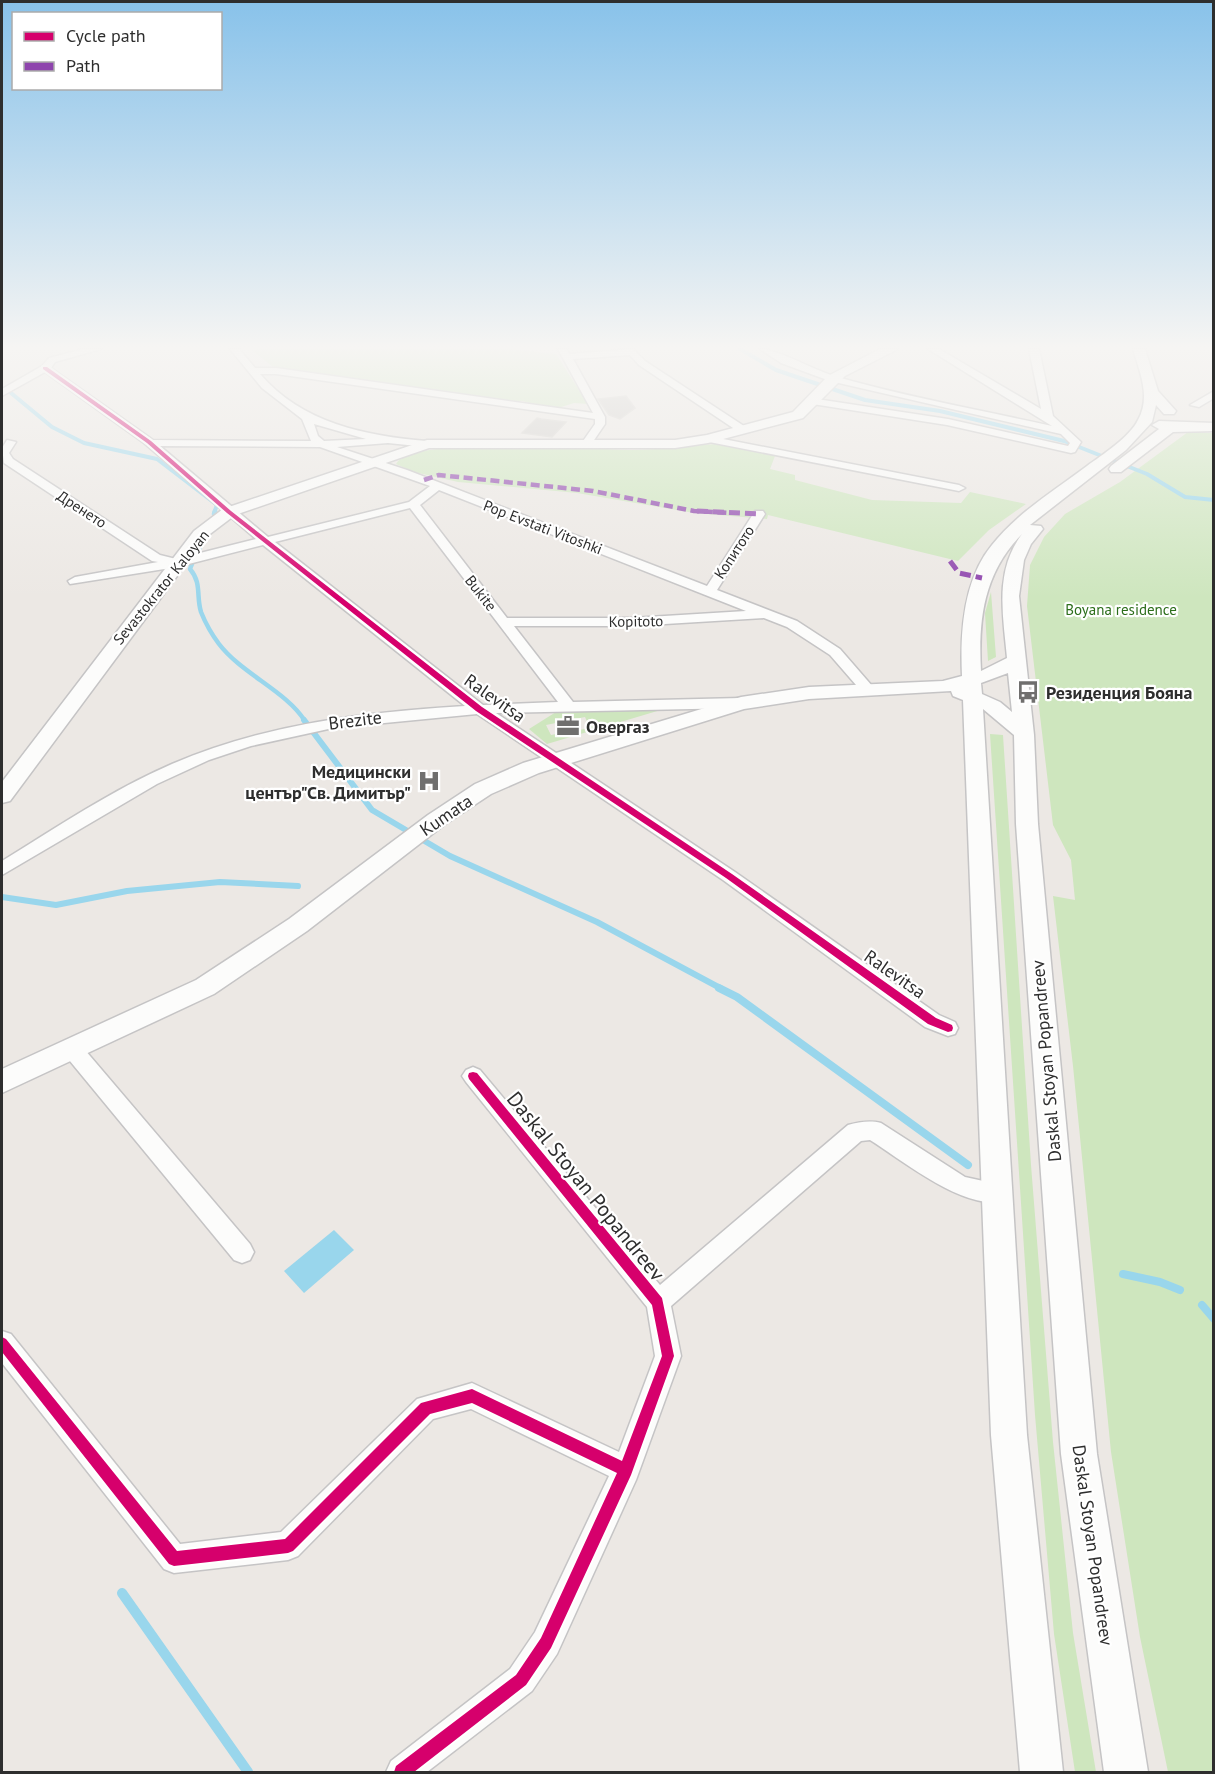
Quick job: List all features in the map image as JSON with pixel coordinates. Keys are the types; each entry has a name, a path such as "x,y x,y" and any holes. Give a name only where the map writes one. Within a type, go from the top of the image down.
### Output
{"main road":[{"name":"Sevastokrator Kaloyan","path":"2,796 200,534 228,512 371,461 427,444 662,445 708,439 733,432"},
{"name":"Daskal Stoyan Popandreev","path":"1126,1773 1079,1454 1028,836 1023,732 1010,596 1011,575 1017,553 1025,539 1096,475 1133,432"},
{"name":"Daskal Stoyan Popandreev","path":"1041,1773 1009,1435 998,1193 962,688 970,650 974,610 982,578 998,548 1023,523 1096,475 1139,453 1165,432"},
{"path":"962,688 1016,661"},
{"path":"962,688 993,706 1023,732"},
{"name":"Kumata","path":"12,1076 206,987 298,925 436,820 483,789 555,759 741,703 809,693 962,688"}],"street":[{"name":"Ralevitsa","path":"135,432 228,512 478,709 729,876 932,1021 948,1028"},
{"path":"312,432 322,444"},
{"path":"345,432 384,441"},
{"path":"586,444 595,432"},
{"path":"984,432 1074,446 1063,432"},
{"path":"708,439 959,488"},
{"path":"149,442 322,444 384,441 427,444"},
{"name":"Дренето","path":"11,442 4,453 8,461 156,558 177,563"},
{"name":"Pop Evstati Vitoshki","path":"322,444 438,486 792,624 835,652 868,690"},
{"path":"75,580 177,563 412,504 438,486"},
{"name":"Bukite","path":"412,504 568,706"},
{"name":"Копитото","path":"710,591 759,514"},
{"name":"Kopitoto","path":"504,622 632,622 767,614"},
{"name":"Brezite","path":"2,869 135,789 203,757 297,729 478,709 741,703"},
{"path":"72,1049 242,1252"},
{"path":"2,1094 12,1076"},
{"name":"Daskal Stoyan Popandreev","path":"402,1773 521,1680 546,1642 618,1467 668,1356 658,1302 473,1076"},
{"name":"Daskal Stoyan Popandreev","path":"658,1302 855,1132 873,1130 960,1186 998,1193"},
{"path":"2,1343 174,1559 288,1546 426,1408 472,1396 618,1467"}],"green space":[{"name":"Boyana residence","path":"1188,432 1214,433 1213,1772 1168,1772 1140,1637 1111,1452 1073,1066 1053,896 1075,900 1071,860 1053,825 1027,606 1030,565 1044,537 1065,514 1120,482"},
{"path":"716,444 775,456 770,469 795,475 795,480 872,500 961,503 970,492 1026,504 989,530 958,561 768,515 767,519 694,513 577,493 458,482 414,472 396,464 409,455 433,449 544,446 629,450"},
{"path":"991,592 996,657 988,661 985,613"},
{"path":"664,709 547,744 529,729 556,712","holes":["585,717 590,728 551,735 546,725"]},
{"path":"990,734 1003,735 1031,1165 1053,1442 1073,1633 1096,1772 1075,1772 1054,1634 1035,1415"}],"water":[{"path":"334,1230 354,1250 304,1293 284,1271"}],"building":[{"path":"523,432 557,432 552,437"}],"waterway":[{"path":"62,432 84,443 157,459 217,505 214,513"},
{"path":"1026,432 1064,441 1147,474 1185,497 1214,500"},
{"path":"198,552 203,538"},
{"path":"192,564 190,569 196,579 201,612 219,644 239,664 276,691 297,710 305,721"},
{"path":"304,720 372,810 450,856 597,922 722,989"},
{"path":"2,897 56,905 127,891 220,882 298,886"},
{"path":"719,988 737,997 968,1165"},
{"path":"1123,1274 1160,1282 1180,1290"},
{"path":"1202,1305 1214,1319"},
{"path":"122,1593 248,1772"}],"marked path":[{"path":"424,480 439,475 593,491 639,498 694,511 759,514"},
{"path":"950,561 959,573 982,578"}],"cycle path":[{"path":"135,432 229,512 479,709 729,876 932,1021 948,1028"},
{"path":"402,1772 521,1680 546,1643 626,1470 668,1356 658,1302 473,1076"},
{"path":"2,1343 174,1559 288,1546 426,1408 472,1396 626,1470"}],"place":[{"name":"Резиденция Бояна","path":"1028,692"},
{"name":"Овергаз","path":"568,726"},
{"name":"Медицински център\"Св. Димитър\"","path":"429,781"}]}
